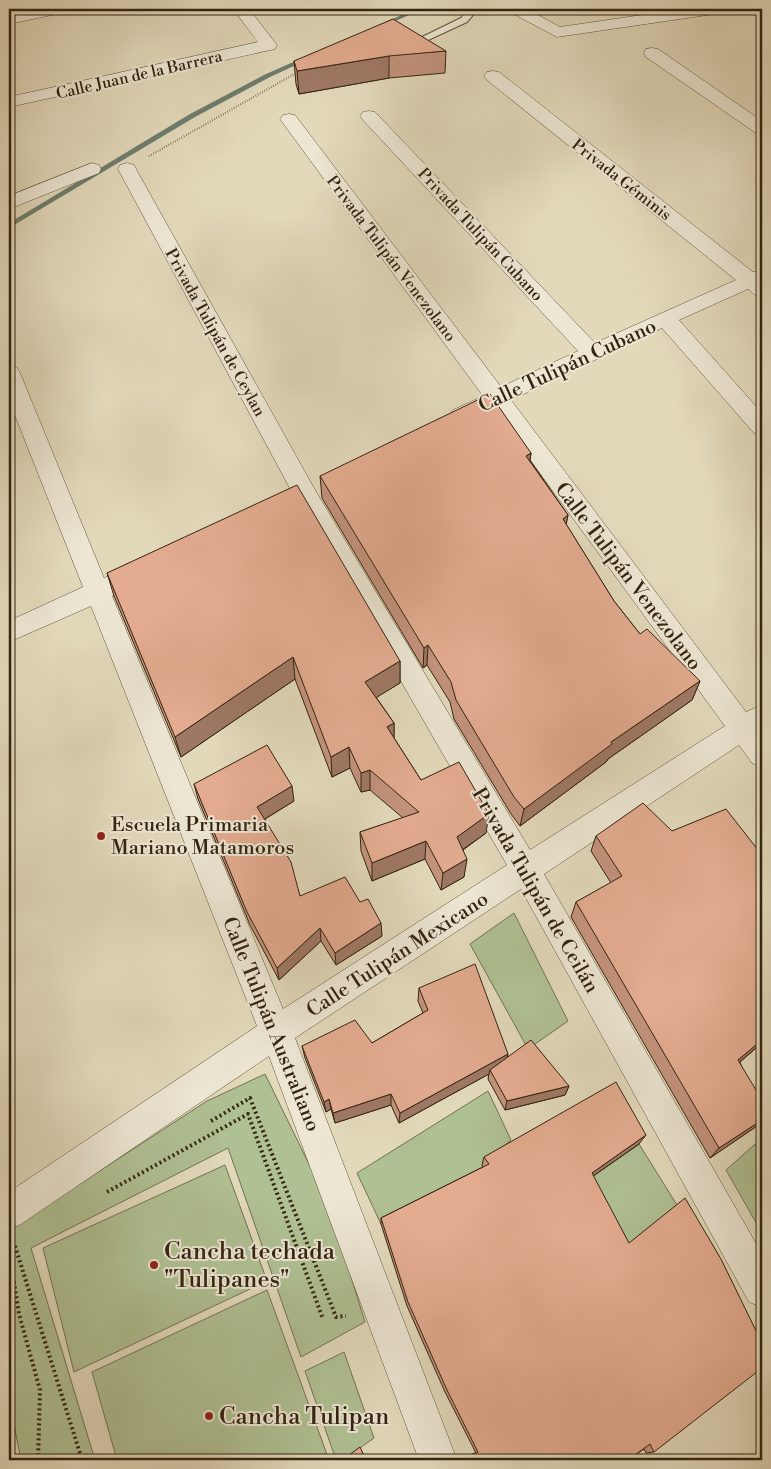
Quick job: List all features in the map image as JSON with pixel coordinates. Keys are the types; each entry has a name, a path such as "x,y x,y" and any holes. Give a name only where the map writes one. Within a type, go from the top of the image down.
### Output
{"street":[{"path":"9,19 60,9"},
{"name":"Calle Juan de la Barrera","path":"9,102 269,45 241,9"},
{"path":"516,9 557,32 658,12 714,9"},
{"path":"652,54 762,129"},
{"name":"Privada Géminis","path":"493,76 758,282"},
{"name":"Privada Tulipán Cubano","path":"370,116 593,353"},
{"name":"Privada Tulipán Venezolano","path":"289,119 496,397"},
{"path":"9,203 92,169"},
{"name":"Privada Tulipán de Ceylan","path":"127,169 304,494"},
{"name":"Calle Tulipán Cubano","path":"444,424 496,397 665,318 758,282"},
{"path":"665,318 762,427"},
{"name":"Calle Tulipán Australiano","path":"9,373 96,592 276,1032 384,1311 438,1460"},
{"name":"Calle Tulipán Venezolano","path":"496,397 752,722 762,755"},
{"name":"Privada Tulipán de Ceilán","path":"304,494 526,870 762,1289"},
{"path":"9,632 133,575"},
{"name":"Calle Tulipán Mexicano","path":"9,1212 276,1032 752,722"}],"lane":[{"path":"422,39 464,20 473,9"}],"path":[{"path":"127,169 298,72"},
{"path":"209,1122 250,1098 336,1317 384,1311"},
{"path":"103,1194 248,1114 323,1319"},
{"path":"23,1241 15,1246 82,1460"},
{"path":"9,1252 19,1314 40,1390 38,1460"}],"green space":[{"path":"514,913 568,1021 528,1049 470,944"},
{"path":"265,1074 328,1203 365,1322 301,1357 228,1148 31,1248 95,1460 21,1460 9,1400 9,1230 207,1101"},
{"path":"488,1091 511,1140 482,1165 520,1227 451,1190 381,1224 357,1173"},
{"path":"762,1138 762,1233 726,1170"},
{"path":"639,1144 677,1205 623,1249 575,1189"},
{"name":"Cancha techada \"Tulipanes\"","path":"225,1165 267,1281 74,1372 43,1248"},
{"name":"Cancha Tulipan","path":"267,1290 329,1460 117,1460 92,1372"},
{"path":"344,1352 374,1438 343,1460 336,1460 305,1371"}],"building":[{"path":"393,19 446,51 389,56 297,71 294,61"},
{"path":"490,394 531,453 526,456 568,515 563,519 614,601 640,634 647,629 700,681 611,742 612,744 524,809 514,797 456,700 451,682 428,645 424,648 320,476"},
{"path":"297,485 400,661 365,682 394,723 387,727 421,780 459,762 489,814 457,837 467,859 443,873 426,841 372,863 360,832 419,812 370,770 361,773 349,747 331,757 293,657 175,737 107,573"},
{"path":"267,745 292,786 257,807 291,862 300,896 345,877 360,902 368,899 381,923 335,953 320,928 277,968 247,912 194,784"},
{"path":"643,803 672,831 726,809 762,855 762,1040 738,1060 762,1100 762,1120 719,1148 576,902 622,876 596,836"},
{"path":"475,964 508,1054 400,1113 391,1094 333,1113 329,1099 324,1102 302,1046 355,1020 372,1043 428,1010 419,988"},
{"path":"531,1040 569,1086 507,1101 490,1070"},
{"path":"616,1082 646,1135 592,1173 629,1243 685,1198 721,1259 762,1343 762,1368 654,1452 650,1444 628,1460 469,1460 467,1456 478,1452 447,1390 408,1302 381,1218 489,1164 484,1157"},
{"path":"360,1447 366,1460 342,1460"}],"waterway":[{"path":"382,25 420,9"},
{"path":"9,226 192,115 307,58"}],"place":[{"name":"Escuela Primaria Mariano Matamoros","path":"101,836"},
{"name":"Cancha techada \"Tulipanes\"","path":"154,1265"},
{"name":"Cancha Tulipan","path":"209,1416"}]}
